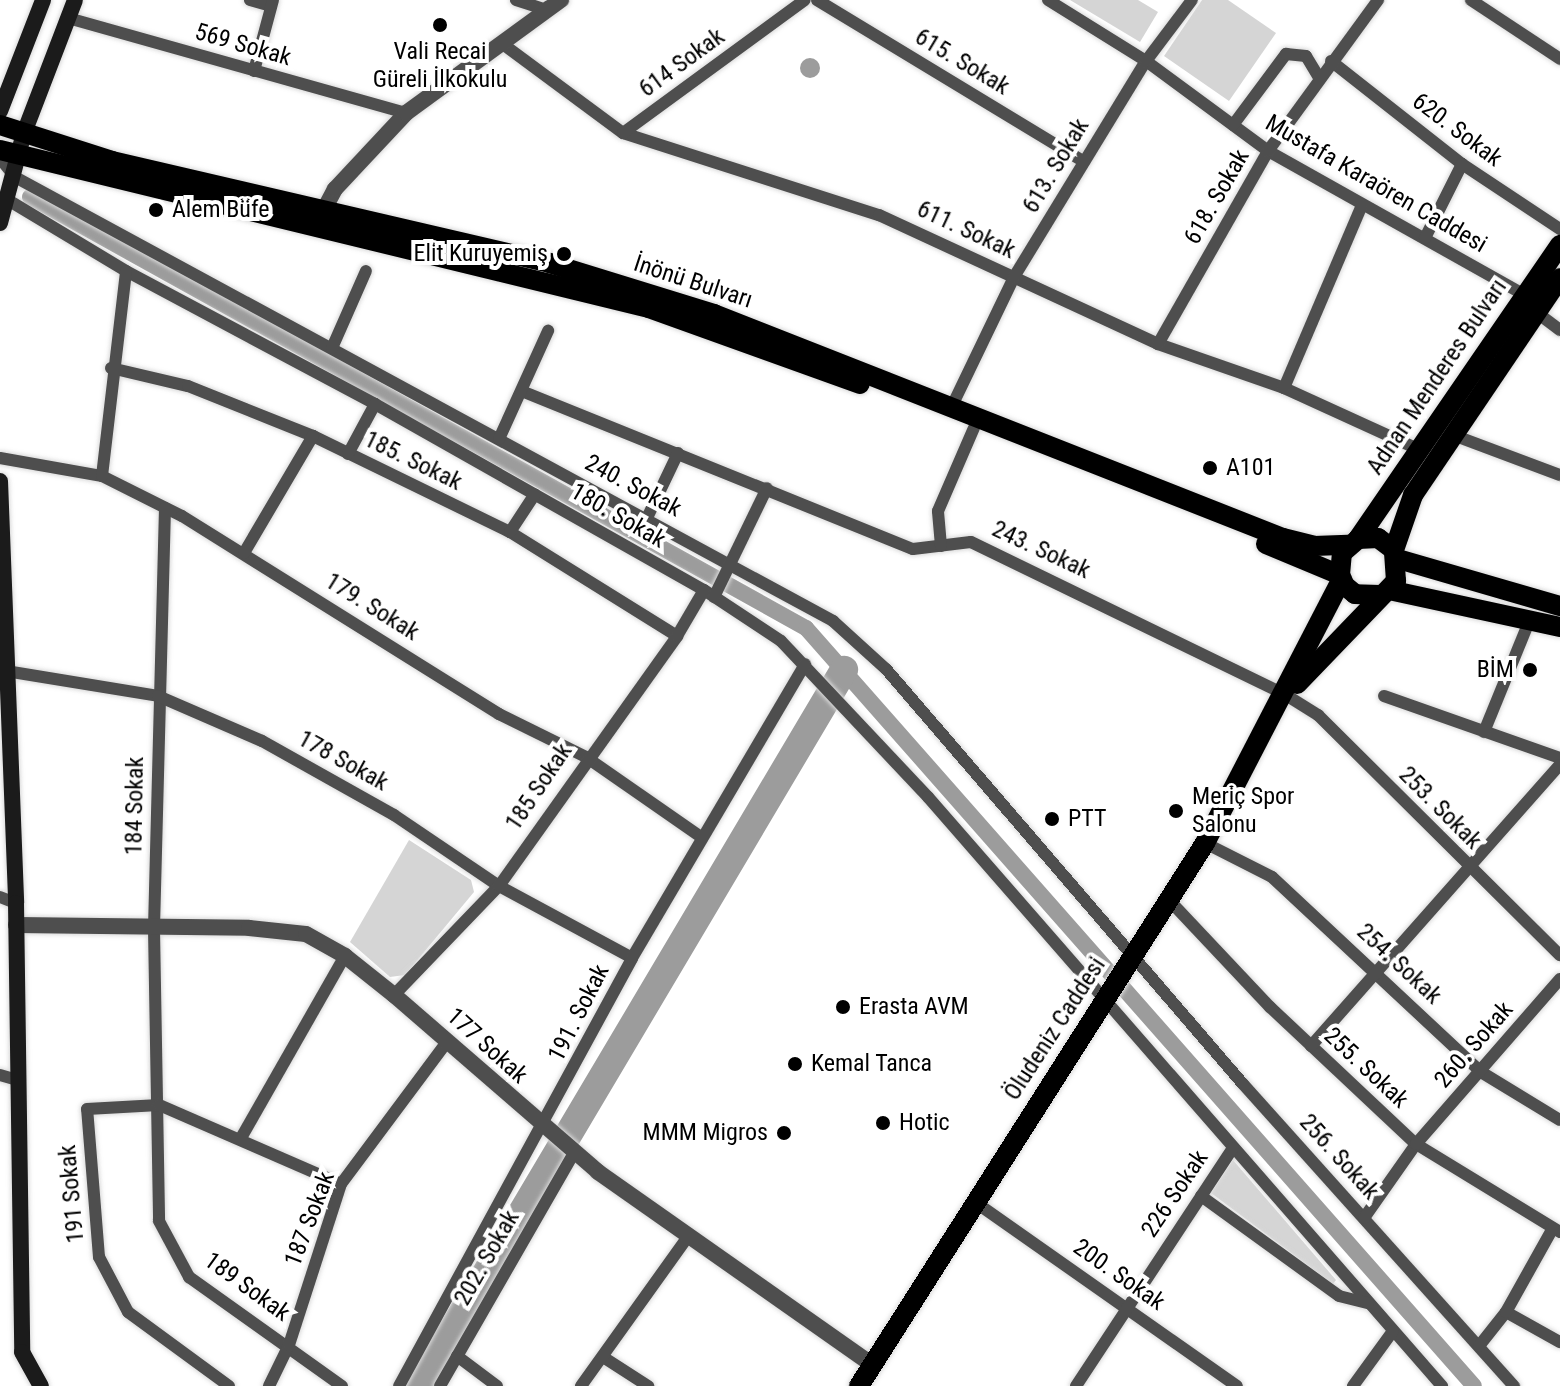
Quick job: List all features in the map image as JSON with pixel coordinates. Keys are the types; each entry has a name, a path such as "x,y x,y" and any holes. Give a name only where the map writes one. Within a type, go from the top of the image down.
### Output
{"main road":[{"path":"0,111 43,0"},
{"path":"0,223 8,200 8,160 24,133 75,0"},
{"name":"İnönü Bulvarı","path":"0,125 112,161 319,220 649,308 952,406 1283,538 1314,546 1353,542"},
{"name":"İnönü Bulvarı","path":"8,160 319,220"},
{"name":"Adnan Menderes Bulvarı","path":"1286,695 1384,593 1413,495 1453,435 1560,245"},
{"name":"Adnan Menderes Bulvarı","path":"1286,695 1341,577 1353,542 1418,449 1530,303 1560,278"},
{"name":"İnönü Bulvarı","path":"886,386 974,428 1341,577"},
{"path":"0,481 8,900 16,925 22,1352 41,1386"},
{"path":"1353,542 1378,538 1396,555 1560,606"},
{"path":"1341,577 1355,594 1384,593 1560,627"},
{"name":"Öludeniz Caddesi","path":"859,1386 1106,995 1170,901 1286,695"}],"street":[{"path":"250,0 272,3 254,71"},
{"path":"516,0 548,5"},
{"path":"319,220 362,158 406,113 504,45 548,5 561,0"},
{"name":"614 Sokak","path":"623,133 805,0"},
{"name":"615. Sokak","path":"817,0 1084,162"},
{"name":"Mustafa Karaören Caddesi","path":"1048,0 1146,61 1268,151 1425,238 1530,303 1560,330"},
{"name":"613. Sokak","path":"952,406 1014,277 1146,61 1192,0"},
{"name":"618. Sokak","path":"1158,344 1268,151 1378,0"},
{"path":"1471,0 1560,59"},
{"name":"569 Sokak","path":"68,18 406,113"},
{"name":"611. Sokak","path":"504,45 623,133 879,215 1158,344 1284,388 1418,449"},
{"path":"1233,125 1286,54 1306,56 1320,79"},
{"name":"620. Sokak","path":"1331,61 1462,164 1560,229"},
{"name":"240. Sokak","path":"8,160 332,348 647,518 728,570 833,621 878,661 1129,963"},
{"path":"1425,238 1462,164"},
{"name":"180. Sokak","path":"8,200 126,271 375,404 711,593 781,641 843,703 1106,995"},
{"path":"1284,388 1362,205"},
{"path":"102,476 111,368 126,271"},
{"path":"332,348 366,271"},
{"path":"499,439 524,392 548,331"},
{"name":"185. Sokak","path":"111,368 188,386 313,436 510,532 677,636"},
{"name":"243. Sokak","path":"524,392 913,549 971,542 1286,695"},
{"path":"348,454 375,404"},
{"path":"941,546 938,511 974,428"},
{"path":"1453,435 1560,475"},
{"path":"244,553 313,436"},
{"path":"647,518 678,453"},
{"name":"179. Sokak","path":"0,458 102,476 165,508 244,553 499,714 586,757 701,837"},
{"name":"185 Sokak","path":"394,995 499,886 586,757 728,570 767,488"},
{"path":"510,532 535,494"},
{"name":"184 Sokak","path":"159,1105 154,929 165,508"},
{"path":"1484,732 1530,619"},
{"name":"178 Sokak","path":"4,662 158,696 262,741 394,815 499,886 632,958"},
{"name":"191. Sokak","path":"399,1386 549,1134 632,958 701,837 810,668"},
{"name":"253. Sokak","path":"1286,695 1318,715 1470,870 1560,955"},
{"path":"1384,696 1560,758"},
{"path":"1311,1046 1379,974 1560,765"},
{"name":"254. Sokak","path":"1205,843 1272,877 1481,1072 1560,1120"},
{"name":"255. Sokak","path":"1170,901 1311,1046 1416,1144 1557,1230"},
{"name":"177 Sokak","path":"16,925 249,928 306,934 345,956 394,995 549,1134 687,1238 871,1364"},
{"path":"241,1138 345,956"},
{"name":"256. Sokak","path":"1129,963 1514,1386"},
{"name":"260. Sokak","path":"1364,1218 1416,1144 1560,979"},
{"path":"1106,995 1233,1148 1442,1386"},
{"name":"187 Sokak","path":"269,1386 289,1345 341,1184 447,1042"},
{"path":"0,1075 17,1080"},
{"path":"159,1105 341,1184"},
{"name":"189 Sokak","path":"159,1105 159,1221 189,1277 289,1345 342,1386"},
{"name":"191 Sokak","path":"159,1105 87,1109 99,1257 128,1312 229,1386"},
{"name":"226 Sokak","path":"1076,1386 1233,1148"},
{"name":"202. Sokak","path":"440,1386 574,1153"},
{"path":"1201,1196 1339,1296 1368,1303"},
{"name":"200. Sokak","path":"975,1202 1237,1386"},
{"path":"1479,1346 1506,1312 1557,1230"},
{"path":"581,1386 687,1238"},
{"path":"1506,1312 1560,1342"},
{"path":"1353,1386 1393,1331"},
{"path":"457,1356 497,1386"},
{"path":"603,1357 648,1386"}],"shaded area":[{"path":"1070,0 1138,0 1158,12 1140,42"},
{"path":"1202,0 1228,0 1276,33 1229,101 1164,56"},
{"path":"810,58 817,61 820,68 817,75 810,78 803,75 800,68 803,61"},
{"path":"409,840 471,880 474,892 405,975 390,977 350,942"},
{"path":"1233,1160 1336,1280 1333,1284 1211,1193"}],"waterway":[{"path":"30,197 806,628 1474,1386"},
{"path":"419,1386 844,670"}],"place":[{"name":"Vali Recai Güreli İlkokulu","path":"440,25"},
{"name":"Alem Büfe","path":"156,210"},
{"name":"Elit Kuruyemiş","path":"564,254"},
{"name":"A101","path":"1210,468"},
{"name":"BİM","path":"1530,670"},
{"name":"Meriç Spor Salonu","path":"1176,811"},
{"name":"PTT","path":"1052,819"},
{"name":"Erasta AVM","path":"843,1007"},
{"name":"Kemal Tanca","path":"795,1064"},
{"name":"Hotic","path":"883,1123"},
{"name":"MMM Migros","path":"784,1133"}]}
